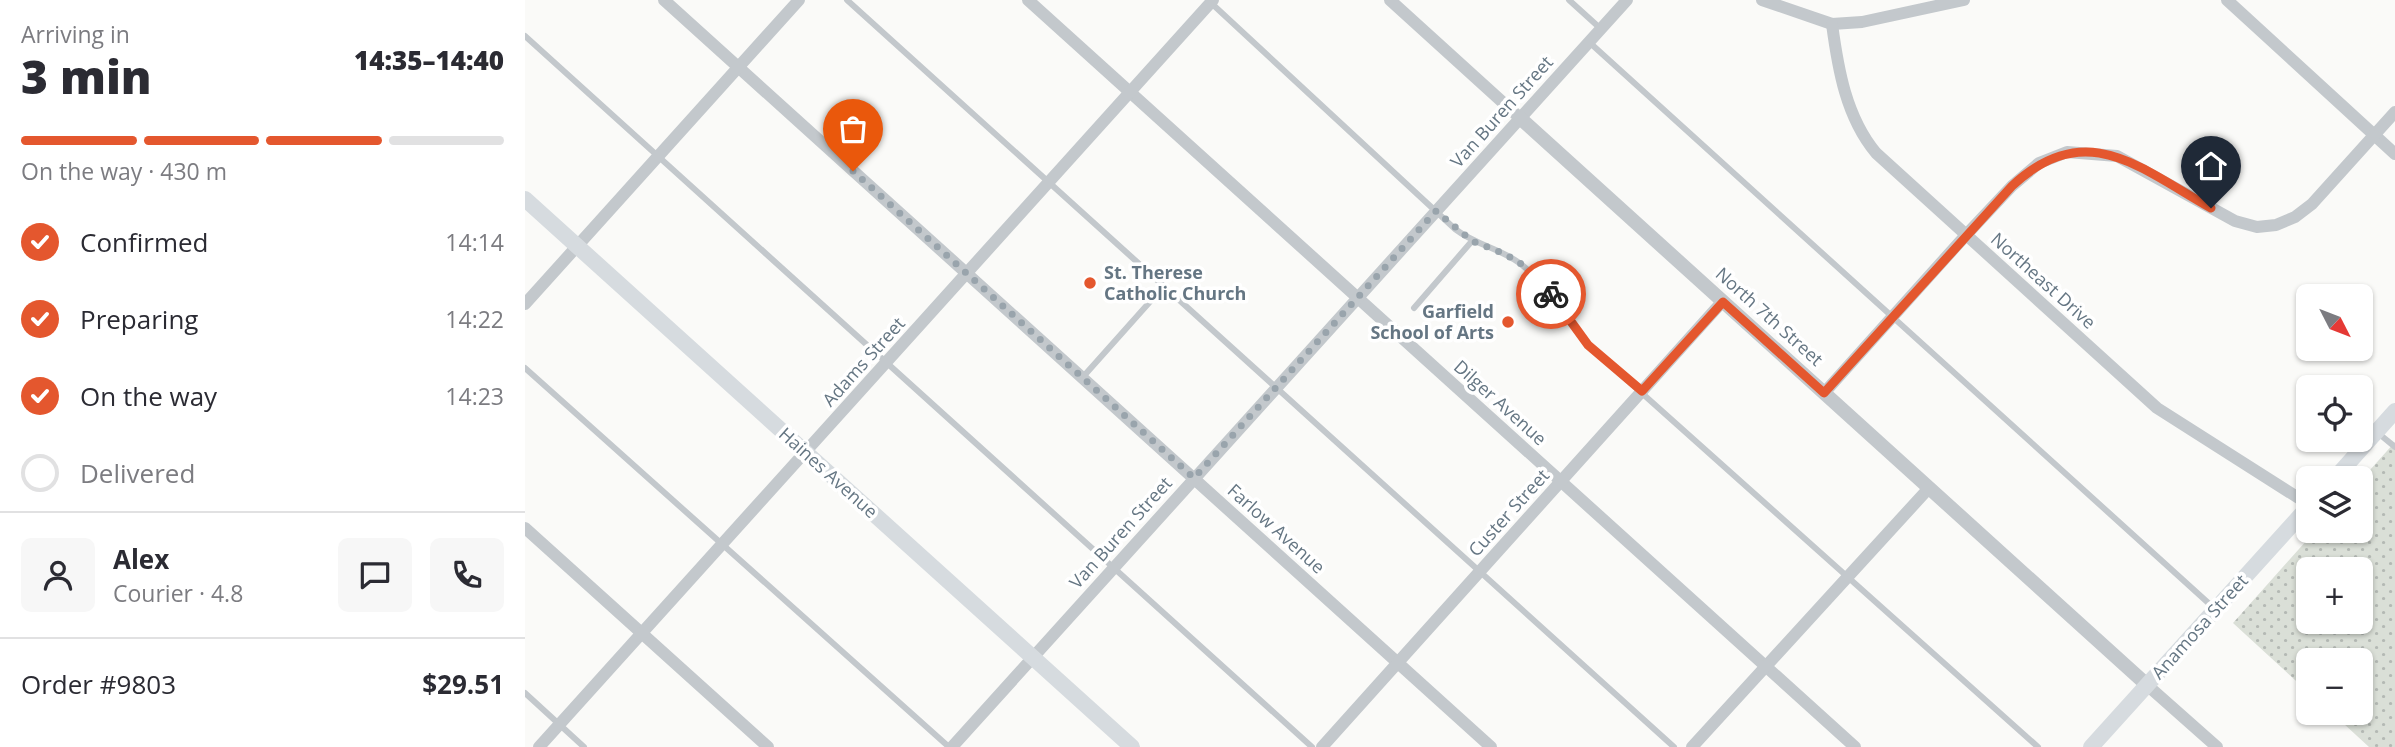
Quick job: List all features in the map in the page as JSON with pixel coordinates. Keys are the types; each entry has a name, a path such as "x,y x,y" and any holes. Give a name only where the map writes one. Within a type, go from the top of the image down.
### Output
{"main road":[{"name":"Haines Avenue","path":"525,199 1132,747"},
{"path":"2346,466 2395,411"},
{"name":"Anamosa Street","path":"2091,747 2296,519"}],"street":[{"name":"Farlow Avenue","path":"664,0 1491,747"},
{"path":"525,304 799,0"},
{"name":"Dilger Avenue","path":"1028,0 1855,747"},
{"name":"North 7th Street","path":"1390,0 2217,747"},
{"name":"Van Buren Street","path":"950,747 1627,0"},
{"path":"1762,0 1832,24 1862,22 1964,0"},
{"path":"2227,0 2395,153"},
{"name":"Adams Street","path":"540,747 1210,1"},
{"name":"Northeast Drive","path":"1832,24 1853,117 1863,138 1876,153 2157,408 2296,498"},
{"path":"1824,393 1966,235 2039,163 2067,152 2117,156 2235,222 2257,227 2276,225 2295,217 2312,204 2395,112"},
{"name":"Custer Street","path":"1322,747 1723,302"},
{"path":"1692,747 1929,488"},
{"path":"525,528 768,747"}],"lane":[{"path":"847,0 1674,747"},
{"path":"1569,0 1601,29"},
{"path":"1210,1 1436,211 1472,241 1505,254 1539,280 1588,345 2038,747"},
{"path":"525,36 1311,747"},
{"path":"1589,42 2215,609"},
{"path":"1414,308 1472,241"},
{"path":"1082,378 1164,286"},
{"path":"525,368 950,747"},
{"path":"2377,432 2395,447"},
{"path":"525,694 584,747"}],"shaded area":[{"path":"2395,442 2395,747 2369,747 2345,725 2373,725 2373,648 2296,648 2296,681 2233,623 2304,543 2373,543 2373,467"}],"way so far":[{"path":"853,171 1194,478 1436,211 1472,241 1520,263 1551,294"}],"place":[{"name":"St. Therese Catholic Church","path":"1090,283"},
{"name":"Garfield School of Arts","path":"1508,322"}],"route":[{"path":"1551,294 1588,345 1642,391 1723,302 1824,393 1966,235 2012,186 2039,163 2067,152 2117,156 2211,208"}]}
